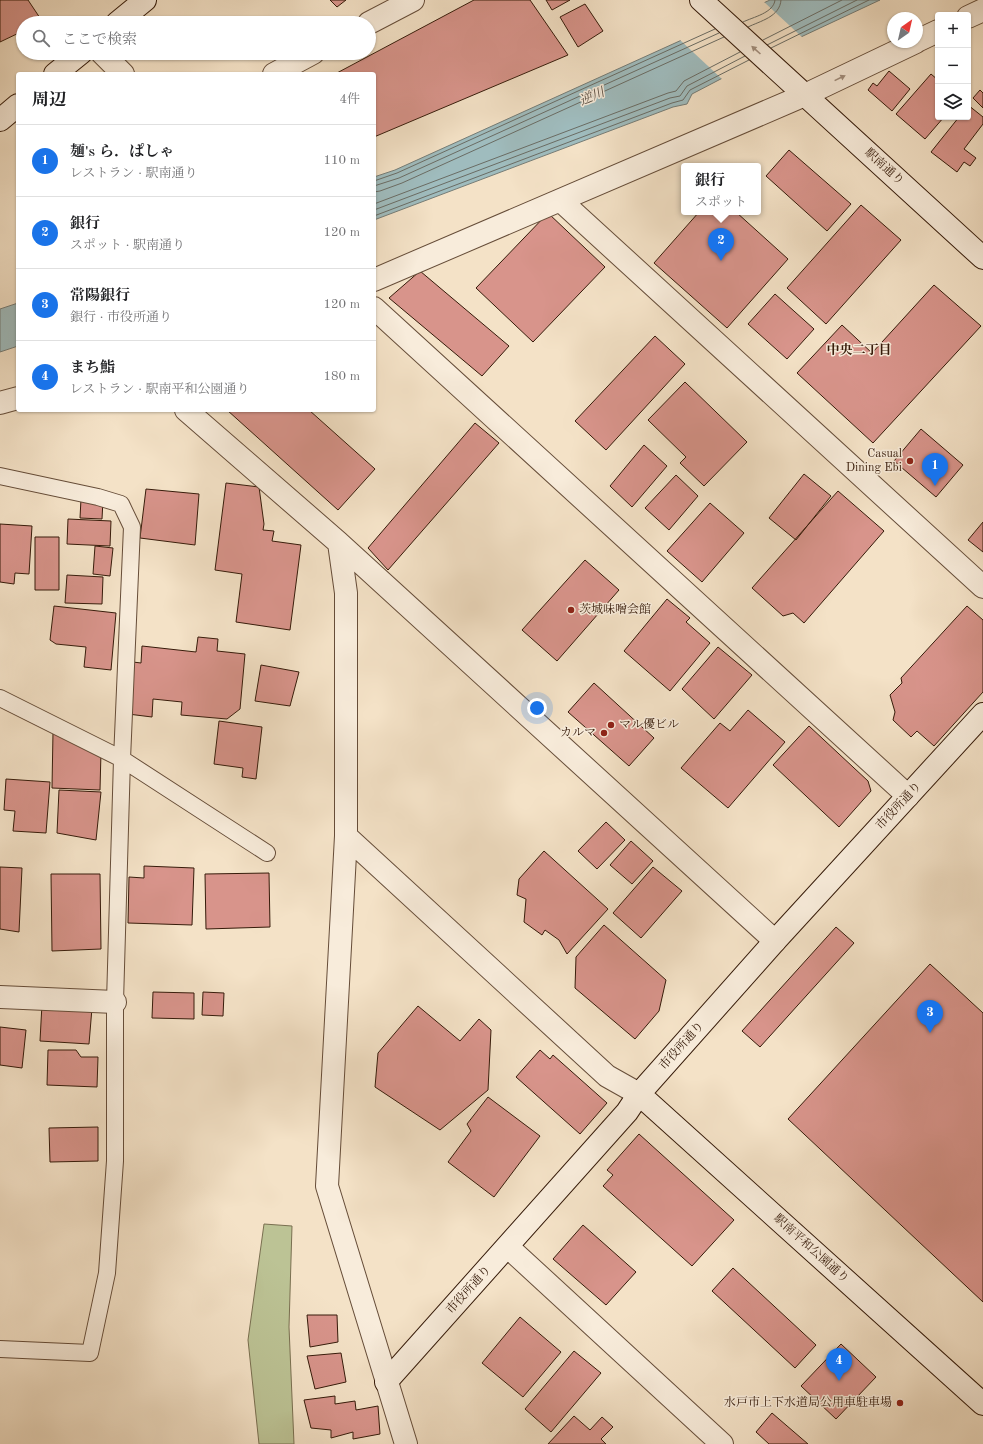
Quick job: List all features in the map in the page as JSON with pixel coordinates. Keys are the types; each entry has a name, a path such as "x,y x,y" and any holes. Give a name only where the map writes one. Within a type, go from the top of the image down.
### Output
{"street":[{"path":"126,16 145,0"},
{"path":"376,20 413,0"},
{"name":"駅南通り","path":"700,0 983,258"},
{"path":"923,38 935,32"},
{"path":"376,279 805,95 903,48"},
{"path":"57,72 72,60"},
{"path":"109,60 121,72"},
{"path":"278,72 300,60"},
{"path":"0,120 16,107"},
{"path":"561,201 983,587"},
{"path":"376,310 908,796"},
{"path":"0,403 16,399"},
{"path":"188,412 339,543 775,941"},
{"path":"339,543 346,593 346,836 327,1186 406,1444"},
{"name":"市役所通り","path":"386,1382 628,1112 639,1094 775,941 983,714"},
{"name":"駅南平和公園通り","path":"346,836 606,1076 639,1094 983,1404"},
{"path":"0,997 115,1002"},
{"path":"508,1247 722,1444"}],"lane":[{"path":"0,476 98,497 120,504 132,527 122,759 115,1002 115,1161 107,1273 90,1353 0,1349"},
{"path":"0,698 122,759 266,853"}],"green space":[{"path":"264,1224 292,1226 289,1327 294,1444 259,1444 248,1340"}],"water":[{"name":"逆川","path":"770,0 880,0 803,36 692,94 687,104 673,107 376,219 376,176 395,170"},
{"path":"16,304 16,347 0,352 0,309"}],"pier":[{"path":"763,1 803,38 723,80 679,39"}],"building":[{"path":"0,0 28,0 39,16 16,16 16,34 0,42"},
{"path":"330,0 346,0 337,7"},
{"path":"474,0 530,0 568,55 376,136 376,72 339,72 361,60 376,60 376,52"},
{"path":"546,0 570,0 552,10"},
{"path":"585,4 603,31 578,47 560,17"},
{"path":"889,71 910,89 892,111 868,90 873,83 877,86"},
{"path":"931,74 935,77 935,120 941,120 925,139 896,114"},
{"path":"980,90 983,93 983,108 973,98"},
{"path":"971,107 983,117 983,124 964,149 976,158 970,166 964,162 957,172 931,152 957,120 971,120"},
{"path":"789,150 851,204 827,231 766,176"},
{"path":"861,205 901,240 826,324 787,288"},
{"path":"548,213 605,267 533,342 476,288"},
{"path":"696,215 739,215 788,259 727,328 654,263"},
{"path":"420,271 509,346 482,376 389,298"},
{"path":"934,285 981,326 873,443 797,373 842,325 872,353"},
{"path":"775,294 814,329 787,359 748,324"},
{"path":"655,336 685,364 606,450 575,421"},
{"path":"685,382 747,442 704,486 680,463 686,457 648,420"},
{"path":"229,412 311,412 375,469 338,510"},
{"path":"475,423 499,443 388,570 368,548"},
{"path":"921,429 963,465 936,497 894,461"},
{"path":"644,445 667,466 632,507 610,486"},
{"path":"804,474 831,496 796,540 769,518"},
{"path":"676,475 698,496 669,530 645,508"},
{"path":"226,483 259,487 264,524 263,530 274,531 272,541 301,545 290,630 236,622 242,574 215,570"},
{"path":"146,489 199,494 195,545 140,538"},
{"path":"838,491 884,531 804,623 793,613 783,616 752,588"},
{"path":"81,499 103,500 102,519 80,518"},
{"path":"710,503 744,533 702,582 667,551"},
{"path":"68,519 111,521 110,546 67,544"},
{"path":"983,522 983,552 968,540"},
{"path":"0,524 32,526 29,574 15,573 14,584 0,582"},
{"path":"35,537 59,537 59,590 35,590"},
{"path":"95,546 113,548 110,576 93,574"},
{"name":"茨城味噌会館","path":"585,560 619,590 557,661 522,630"},
{"path":"67,575 103,577 102,604 65,603"},
{"path":"667,599 690,618 686,622 710,643 670,691 624,651"},
{"path":"54,606 116,613 111,670 84,667 86,647 56,644 50,640"},
{"path":"967,606 983,620 983,692 934,746 917,731 911,737 893,720 895,712 890,695 902,683 901,678"},
{"path":"198,637 218,639 217,651 245,654 240,709 227,719 181,715 182,702 153,699 152,717 128,714 133,662 141,663 142,646 196,652"},
{"path":"718,647 752,675 714,719 682,689"},
{"path":"261,665 299,672 290,706 255,701"},
{"name":"マル優ビル","path":"594,683 654,738 629,766 568,712"},
{"path":"748,710 785,742 728,808 681,768 720,723 730,731"},
{"path":"219,721 262,727 256,779 242,777 243,768 214,764"},
{"path":"809,726 868,781 871,791 839,827 773,765"},
{"path":"53,732 101,752 100,790 52,788"},
{"path":"6,779 50,782 46,833 13,831 15,811 4,810"},
{"path":"59,790 101,792 96,840 57,833"},
{"path":"606,822 625,840 597,869 578,851"},
{"path":"631,841 653,861 632,884 610,865"},
{"path":"544,851 608,909 567,954 559,940 545,930 542,935 524,922 526,899 517,895 519,879"},
{"path":"144,866 194,868 192,925 128,923 129,877 144,878"},
{"path":"0,867 22,868 19,932 0,929"},
{"path":"653,867 682,891 641,938 613,913"},
{"path":"269,873 270,927 206,929 205,874"},
{"path":"51,874 100,874 101,949 52,951"},
{"path":"604,925 666,980 659,1011 635,1039 575,988 576,957"},
{"path":"836,927 854,943 760,1047 742,1031"},
{"path":"930,964 983,1013 983,1302 788,1119"},
{"path":"153,992 194,993 194,1019 152,1018"},
{"path":"203,992 224,993 223,1016 202,1015"},
{"path":"42,1004 92,1008 89,1044 40,1041"},
{"path":"418,1006 460,1041 479,1019 491,1030 488,1090 440,1130 375,1087 378,1053"},
{"path":"0,1027 26,1030 22,1068 0,1065"},
{"path":"48,1050 76,1050 81,1057 98,1057 97,1087 47,1085"},
{"path":"540,1050 550,1059 553,1055 607,1103 580,1134 516,1077"},
{"path":"488,1097 540,1136 494,1197 448,1162 471,1131 467,1124"},
{"path":"98,1127 98,1161 50,1162 49,1128"},
{"path":"639,1134 734,1220 692,1266 603,1186 613,1175 607,1170"},
{"path":"583,1225 636,1272 606,1305 553,1259"},
{"path":"733,1268 816,1345 795,1368 712,1291"},
{"path":"307,1315 337,1315 338,1342 310,1347"},
{"path":"520,1317 561,1352 523,1397 482,1363"},
{"path":"841,1344 876,1377 836,1419 801,1386"},
{"path":"574,1351 601,1373 551,1432 525,1409"},
{"path":"341,1353 346,1382 315,1389 307,1356"},
{"path":"335,1396 335,1404 355,1401 356,1410 378,1406 380,1434 353,1439 353,1432 331,1438 331,1430 311,1428 304,1400"},
{"path":"772,1413 808,1444 769,1444 756,1432"},
{"path":"574,1416 590,1430 602,1417 613,1427 601,1439 606,1444 548,1444"}],"place":[{"name":"銀行","path":"721,261"},
{"name":"Casual Dining Ebi","path":"910,461"},
{"name":"麺's ら．ぱしゃ","path":"935,486"},
{"name":"茨城味噌会館","path":"571,610"},
{"name":"マル優ビル","path":"611,725"},
{"name":"カルマ","path":"604,733"},
{"name":"常陽銀行","path":"930,1033"},
{"name":"まち鮨","path":"839,1381"},
{"name":"水戸市上下水道局公用車駐車場","path":"900,1403"}],"district":[{"name":"中央二丁目","path":"859,350"}]}
